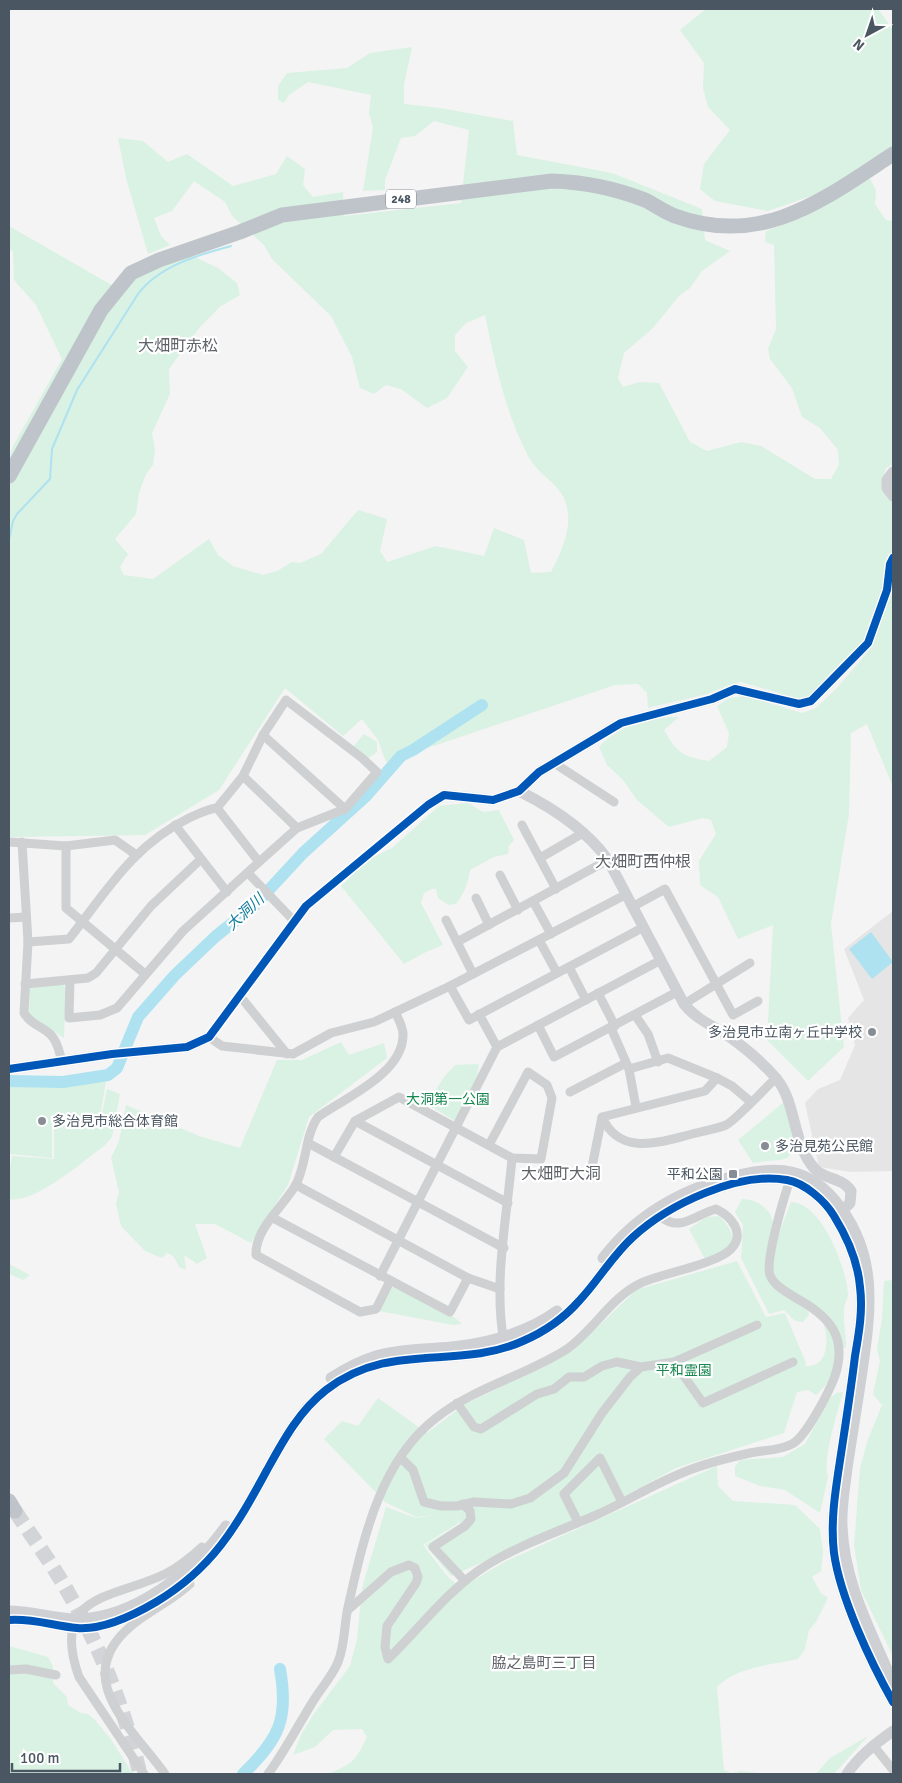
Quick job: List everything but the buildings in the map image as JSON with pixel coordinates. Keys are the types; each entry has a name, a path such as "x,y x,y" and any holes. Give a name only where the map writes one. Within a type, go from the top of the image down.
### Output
{"highway":[{"name":"248","path":"9,476 101,310 131,273 159,260 240,232 282,214 552,181 584,182 614,189 647,201 674,215 705,224 739,225 765,223 792,215 818,202 893,154"}],"street":[{"path":"893,472 886,480 887,488 893,496"},
{"path":"9,1069 112,1054 187,1047 209,1037 306,906 428,805 444,795 493,800 519,791 539,772 621,723 712,699 735,689 799,704 811,701 868,643 887,590 890,564 893,558"},
{"path":"70,980 69,1018 100,1014 117,1008 183,931 258,862 297,828 345,809 377,772 362,758 286,700 263,735 243,776 217,808"},
{"path":"263,735 345,809"},
{"path":"554,763 614,802"},
{"path":"243,776 297,828"},
{"path":"519,791 557,811 596,844 608,860 684,1004 694,1016 726,1035 776,1078 785,1094 806,1157 815,1170 846,1183 851,1191 850,1203 839,1214"},
{"path":"28,942 69,939 136,854 154,838 175,825 210,808 217,808"},
{"path":"217,808 258,862"},
{"path":"175,825 227,892"},
{"path":"522,825 556,889"},
{"path":"540,858 583,833"},
{"path":"9,842 66,846 115,840 136,854"},
{"path":"22,842 28,942 24,1013 29,1022 51,1035 58,1045 62,1061"},
{"path":"66,846 66,908 145,974"},
{"path":"25,984 88,978 96,973 151,906 201,859"},
{"path":"457,942 608,860"},
{"path":"248,873 295,922"},
{"path":"500,875 518,910"},
{"path":"632,907 665,889 733,1015 758,1001"},
{"path":"209,1037 222,1046 252,1047 293,1054 331,1033 359,1027 450,986 625,895"},
{"path":"476,898 489,925"},
{"path":"533,902 551,934"},
{"path":"9,918 26,917"},
{"path":"446,920 473,974"},
{"path":"450,986 469,1020 644,927"},
{"path":"539,940 557,973"},
{"path":"380,1276 497,1047 660,960"},
{"path":"684,1004 750,963"},
{"path":"569,967 586,1000"},
{"path":"538,1025 554,1057 677,992"},
{"path":"598,993 628,1066 636,1107"},
{"path":"240,996 287,1054"},
{"path":"390,1281 376,1309 360,1312 256,1255 256,1242 296,1185 312,1126 318,1117 370,1083 399,1054 403,1032 395,1012"},
{"path":"479,1014 497,1047"},
{"path":"635,1015 648,1034 658,1062"},
{"path":"570,1092 628,1066 658,1062 668,1058 717,1078 732,1086 751,1102"},
{"path":"334,1157 355,1121 399,1097 512,1158 541,1159 552,1098 547,1085 528,1072 489,1145"},
{"path":"602,1117 705,1091 717,1078"},
{"path":"602,1117 606,1126 618,1136 642,1145 726,1124 776,1078"},
{"path":"592,1168 602,1117"},
{"path":"355,1121 508,1203"},
{"path":"308,1143 504,1248"},
{"path":"504,1343 500,1289 512,1158"},
{"path":"504,1343 548,1318 563,1307 628,1229 660,1206 691,1190 721,1179 767,1169 788,1169 801,1173 817,1182 859,1239 866,1261 871,1301 843,1499 843,1547 847,1572 858,1605 893,1683"},
{"path":"9,1620 33,1620 83,1629 107,1624 152,1604 176,1589 199,1571 246,1507 294,1424 325,1390 359,1370 378,1364 413,1357 460,1355 504,1343 524,1340 563,1316 580,1300 630,1239 660,1216 691,1199 721,1188 767,1179 790,1180 807,1189 839,1214 857,1266 861,1306 834,1504 834,1552 844,1593 852,1614 893,1702"},
{"path":"348,1610 391,1572 409,1565 415,1568 418,1577 416,1584 385,1632 388,1659 465,1581 508,1554 683,1472 730,1457 791,1445 806,1431 835,1376 839,1355 837,1335 829,1321 819,1311 783,1290 770,1275 769,1264 780,1211 790,1180"},
{"path":"296,1185 468,1278 500,1289"},
{"path":"268,1774 285,1752 312,1703 338,1662 348,1610 373,1513 401,1458 420,1432 436,1417 457,1403 554,1357 570,1346 628,1290 673,1271 719,1257 732,1249 737,1237 735,1223 726,1214 716,1209 677,1225 669,1223 660,1216"},
{"path":"273,1218 450,1312 468,1278"},
{"path":"457,1403 474,1427 481,1429 537,1394 554,1389 569,1377 584,1377 602,1366 617,1362 641,1367 674,1362 757,1325"},
{"path":"674,1362 703,1403 793,1362"},
{"path":"401,1458 413,1470 424,1502 441,1506 492,1501 512,1504 530,1498 548,1487 573,1462 602,1413 630,1377 641,1367"},
{"path":"578,1522 564,1494 600,1458 622,1502"},
{"path":"463,1504 470,1511 471,1519 432,1547 465,1581"},
{"path":"144,1774 79,1677 73,1660 73,1633 77,1620 84,1609 95,1600 165,1574 185,1562 206,1543 219,1543"},
{"path":"9,1611 44,1614 60,1618 102,1617 135,1603 173,1581 219,1543"},
{"path":"165,1774 120,1717 111,1702 104,1674 113,1645 122,1635 154,1610 176,1597 202,1572 219,1543"},
{"path":"9,1670 26,1669 56,1676"},
{"path":"847,1774 856,1761 873,1745 893,1732"},
{"path":"873,1745 893,1770"}],"shaded area":[{"name":"多治見市立南ヶ丘中学校","path":"893,911 893,1171 851,1172 819,1167 805,1103 818,1089 840,1080 855,1045 848,1018 864,1000 844,949"}],"green space":[{"path":"706,9 878,9 893,30 893,147 820,193 768,211 715,201 700,189 704,164 730,130 708,107 703,88 704,63 680,30"},
{"path":"412,47 404,85 404,104 440,108 513,121 517,155 612,173 702,209 705,240 730,251 702,271 690,288 679,296 653,328 624,353 618,378 623,387 639,382 659,383 690,442 707,451 741,442 761,446 815,479 831,479 839,465 838,450 820,428 802,417 792,388 770,359 768,349 776,329 774,245 765,242 766,231 803,217 869,177 876,190 875,204 886,220 893,221 893,464 886,468 882,483 893,501 893,551 884,565 884,586 864,640 813,694 800,699 741,682 707,694 648,708 647,693 638,684 615,685 386,762 378,740 362,719 343,736 285,688 219,790 145,835 9,837 9,459 13,446 62,359 36,305 14,280 13,251 9,250 9,226 122,291 136,277 189,254 218,268 237,283 240,295 221,306 200,327 169,369 170,394 152,433 155,450 153,465 146,474 139,493 136,514 115,539 128,554 120,567 124,575 153,579 209,539 218,555 233,566 263,575 277,571 292,562 300,563 321,554 358,510 387,519 380,551 387,562 436,546 484,556 494,528 524,540 531,573 551,572 564,544 568,521 566,504 558,489 533,464 520,439 507,405 485,315 466,323 455,335 455,351 468,367 447,398 427,408 401,389 386,385 374,394 360,388 352,357 331,316 272,259 264,245 232,216 225,202 194,181 172,211 154,218 161,236 170,245 148,254 126,178 118,138 143,141 168,162 187,154 233,186 276,174 287,156 305,169 303,185 313,197 343,192 344,216 461,203 469,130 434,121 415,136 401,138 385,180 385,190 363,191 373,128 369,113 371,95 308,82 289,95 284,103 278,100 278,86 287,73 347,68 370,53"},
{"path":"893,585 893,787 867,724 851,733 849,814 831,924 844,1047 808,1081 767,1040 773,925 738,939 718,897 700,885 699,861 716,834 711,820 703,818 669,827 637,800 623,780 607,765 599,747 625,728 657,718 679,717 664,730 673,744 682,753 693,758 709,761 727,747 729,733 717,706 729,698 745,696 802,713 816,708 836,689 872,647"},
{"path":"364,734 377,742 377,752 367,759 352,748"},
{"path":"468,803 483,812 499,810 514,840 509,846 508,854 494,857 470,870 465,888 456,904 448,905 438,898 436,889 424,893 421,903 443,945 404,964 341,886 366,861 392,848 439,806"},
{"path":"61,983 66,988 64,1038 29,1015 30,988"},
{"path":"341,1042 349,1055 384,1043 387,1058 309,1117 288,1185 251,1243 215,1224 195,1224 207,1258 197,1264 184,1255 186,1269 180,1268 173,1256 167,1253 162,1258 145,1251 121,1226 116,1204 119,1192 111,1158 119,1141 126,1105 199,1136 240,1148 277,1060 302,1060"},
{"name":"大洞第一公園","path":"479,1064 477,1077 455,1121 427,1104 444,1077 455,1065"},
{"name":"多治見市総合体育館","path":"106,1081 100,1117 52,1125 52,1158 10,1154 9,1159 9,1084 60,1084"},
{"path":"107,1089 120,1094 112,1137 104,1146 72,1171 45,1188 20,1199 9,1199 9,1172 12,1156 54,1159 54,1126 101,1119"},
{"path":"784,1102 793,1142 790,1156 781,1160 753,1163 738,1140"},
{"path":"742,1199 762,1205 772,1218 772,1248 767,1273 808,1310 809,1315 803,1322 795,1321 784,1310 769,1314 741,1258 743,1225 735,1212"},
{"path":"791,1202 802,1205 813,1213 822,1224 843,1268 848,1294 844,1307 846,1347 841,1349 839,1336 830,1317 787,1289 775,1275 773,1257 779,1233"},
{"path":"719,1216 731,1231 732,1243 723,1252 705,1259 689,1229 707,1217"},
{"name":"平和霊園","path":"737,1261 766,1317 785,1313 806,1363 805,1366 819,1362 826,1350 825,1327 822,1320 835,1335 835,1361 832,1375 816,1395 808,1390 797,1392 784,1433 676,1468 582,1519 451,1576 425,1545 460,1524 455,1511 459,1523 423,1545 447,1576 461,1588 504,1562 717,1466 718,1486 733,1501 795,1505 820,1529 823,1551 821,1571 812,1577 821,1593 828,1598 816,1622 809,1630 805,1649 798,1659 744,1671 725,1680 717,1687 724,1770 732,1773 740,1771 768,1774 328,1774 343,1768 356,1757 367,1737 362,1729 333,1730 315,1747 293,1755 301,1735 313,1715 350,1666 357,1639 362,1588 386,1507 416,1518 437,1515 416,1517 385,1502 324,1439 342,1421 358,1426 378,1398 427,1433 465,1404 548,1365 574,1350 636,1290"},
{"path":"9,1264 30,1275 23,1280 9,1274"},
{"path":"893,1280 893,1656 861,1590 854,1545 860,1469 867,1442 882,1405 873,1394 880,1361 877,1349 882,1319 884,1281"},
{"path":"395,1287 454,1317 462,1324 453,1325 379,1311 390,1288"},
{"path":"843,1392 829,1447 827,1459 828,1477 820,1513 785,1490 760,1486 735,1476 735,1467 740,1460 783,1457 805,1444 830,1398 836,1393"},
{"path":"9,1646 48,1657 53,1666 53,1683 67,1697 68,1705 81,1713 88,1714 94,1719 110,1738 133,1774 9,1774"},
{"path":"868,1736 834,1774 816,1774 830,1758"}],"water":[{"path":"871,932 893,962 872,979 849,949"}],"waterway":[{"path":"9,540 13,521 17,514 50,479 52,449 77,390 138,294 147,284 168,269 206,253 231,246"},
{"name":"大洞川","path":"9,1081 63,1082 108,1075 117,1068 138,1017 175,975 216,936 254,906 303,853 366,796 401,756 482,705"},
{"path":"243,1774 265,1750 273,1739 278,1727 282,1715 283,1702 280,1669"}],"tunnel":[{"path":"15,1511 56,1573 91,1635 119,1702 139,1770"}],"cycle path":[{"path":"9,1069 112,1054 187,1047 209,1037 306,906 428,805 444,795 493,800 519,791 539,772 621,723 712,699 735,689 799,704 811,701 868,643 887,590 890,564 893,558"},
{"path":"9,1620 26,1620 77,1628 97,1627 118,1621 156,1602 193,1575 221,1545 245,1510 292,1427 316,1398 326,1390 350,1375 375,1365 399,1360 474,1354 498,1350 523,1341 546,1329 567,1313 586,1293 625,1244 665,1213 705,1193 726,1186 747,1181 787,1180 807,1189 830,1210 847,1241 859,1278 861,1296 860,1322 836,1491 833,1541 837,1570 857,1629 893,1702"}],"place":[{"name":"多治見市立南ヶ丘中学校","path":"872,1032"},
{"name":"多治見市総合体育館","path":"42,1121"},
{"name":"多治見苑公民館","path":"765,1146"},
{"name":"平和公園","path":"733,1174"}],"district":[{"name":"大畑町赤松","path":"178,345"},
{"name":"大畑町西仲根","path":"643,861"},
{"name":"大畑町大洞","path":"561,1173"},
{"name":"脇之島町三丁目","path":"544,1663"}]}
